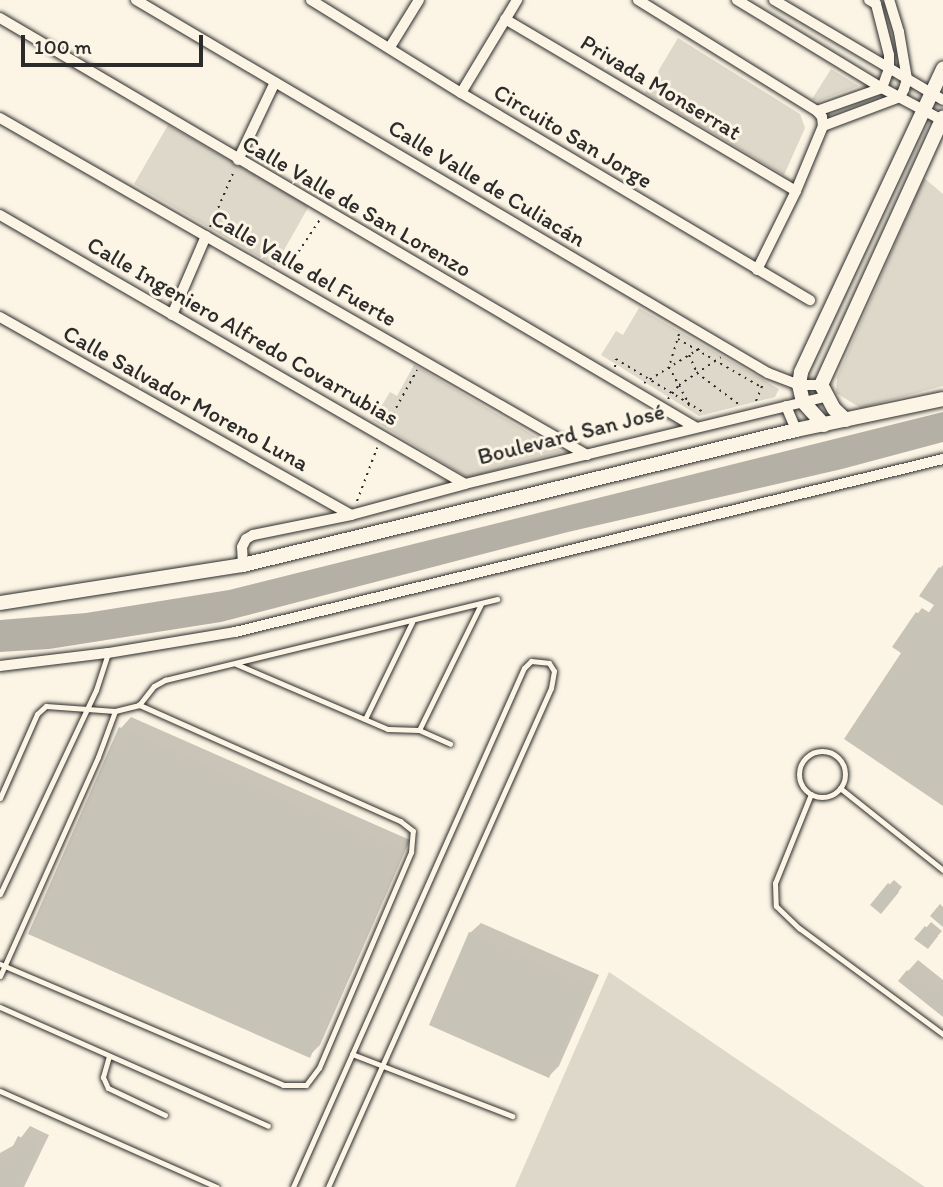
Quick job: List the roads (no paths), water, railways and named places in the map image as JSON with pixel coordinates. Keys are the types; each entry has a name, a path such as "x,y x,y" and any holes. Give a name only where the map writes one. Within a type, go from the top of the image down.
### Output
{"street":[{"name":"Calle Valle de Culiacán","path":"136,0 768,373 823,391"},
{"path":"311,0 461,93"},
{"path":"390,47 419,0"},
{"name":"Circuito San Jorge","path":"517,0 461,93 810,300"},
{"path":"638,0 817,111 823,126 796,191 757,270"},
{"path":"737,0 882,88 942,118 823,391 846,420"},
{"path":"774,0 937,97"},
{"path":"823,126 900,97 907,79 899,32 889,0"},
{"path":"876,1 885,34 889,69 882,88"},
{"name":"Calle Valle de San Lorenzo","path":"0,18 695,427"},
{"name":"Privada Monserrat","path":"505,19 796,191"},
{"path":"885,34 899,32"},
{"path":"824,425 803,402 799,385 801,372 923,110 937,97 943,69"},
{"path":"238,160 275,82"},
{"path":"817,111 882,88"},
{"path":"850,99 856,114"},
{"name":"Calle Valle del Fuerte","path":"0,118 587,455"},
{"name":"Calle Ingeniero Alfredo Covarrubias","path":"0,215 465,484"},
{"path":"172,315 206,236"},
{"name":"Calle Salvador Moreno Luna","path":"0,317 351,515"},
{"name":"Boulevard San José","path":"243,565 242,547 246,539 253,535 351,515 465,484 803,402 823,391"},
{"path":"0,603 243,565 796,430 943,399"},
{"path":"786,406 796,430"},
{"path":"0,666 108,653 235,632 943,459"}],"lane":[{"path":"0,798 41,709 52,704 86,710 115,711 139,705 159,683 412,622 497,598"},
{"path":"419,730 481,604"},
{"path":"365,719 412,622"},
{"path":"0,894 86,710 108,653"},
{"path":"293,1187 524,668 531,662 549,663 554,671 551,688 328,1187"},
{"path":"236,664 388,729 419,730 450,744"},
{"path":"2,965 283,1085 306,1084 319,1068 411,852 413,831 400,821 139,705"},
{"path":"0,976 2,965 98,757 115,711"},
{"path":"817,751 833,754 843,766 845,774 839,788 826,797 811,794 800,782 800,766 810,754 817,751"},
{"path":"839,788 943,870"},
{"path":"811,794 775,883 776,906 799,928 943,1034"},
{"path":"0,1007 268,1126"},
{"path":"352,1055 512,1116"},
{"path":"109,1056 103,1077 108,1088 165,1115"},
{"path":"0,1091 216,1187"}]}
